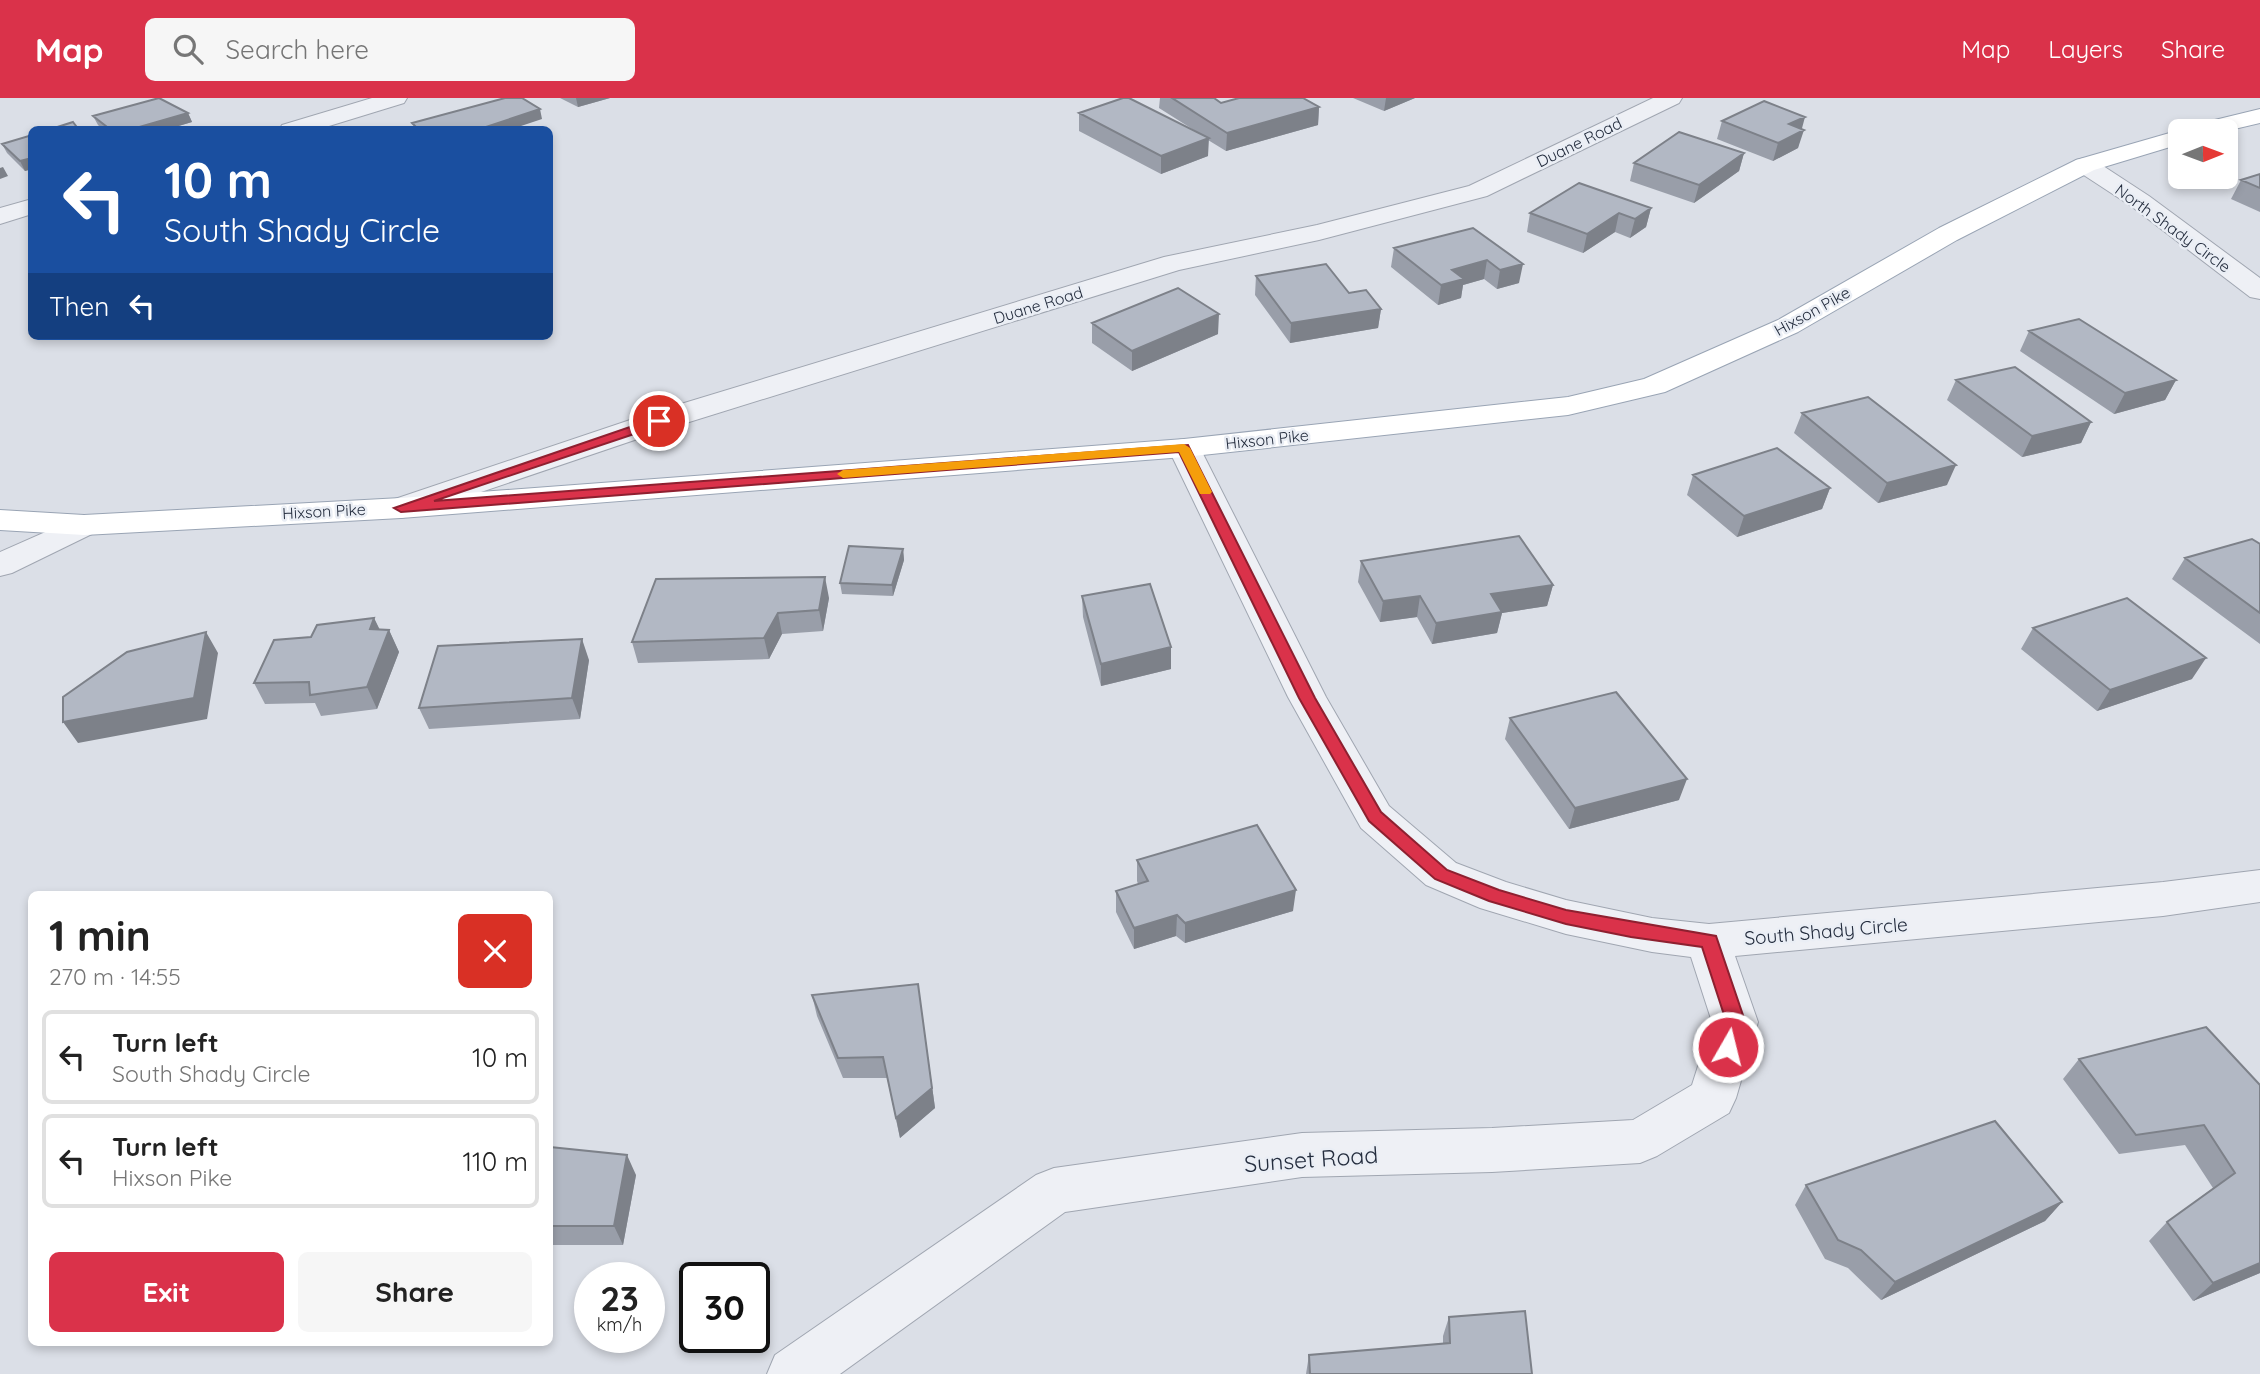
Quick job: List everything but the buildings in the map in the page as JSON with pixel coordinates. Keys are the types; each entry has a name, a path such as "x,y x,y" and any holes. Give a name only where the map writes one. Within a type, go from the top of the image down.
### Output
{"main road":[{"path":"2238,121 2260,116"},
{"name":"Hixson Pike","path":"0,520 84,525 401,508 1184,448 1568,406 1654,386 1788,326 1948,234 2085,165 2168,140"}],"street":[{"path":"303,126 396,98"},
{"name":"Duane Road","path":"401,508 659,421 1173,263 1319,232 1478,191 1671,98"},
{"name":"North Shady Circle","path":"2085,165 2140,201 2260,292"},
{"path":"0,216 28,207"},
{"name":"South Shady Circle","path":"1184,448 1307,698 1375,817 1441,874 1495,896 1652,935 1709,941 2163,899 2260,886"},
{"path":"0,565 84,525"},
{"name":"Sunset Road","path":"794,1374 1054,1191 1302,1155 1492,1150 1640,1141 1712,1098 1735,1021 1720,982 1709,941"}],"slow traffic":[{"path":"843,474 1184,448 1205,492"}],"route":[{"path":"659,421 401,508 1184,448 1307,698 1375,817 1441,874 1495,896 1566,917 1652,935 1709,941 1720,982 1735,1021 1728,1047"}]}
